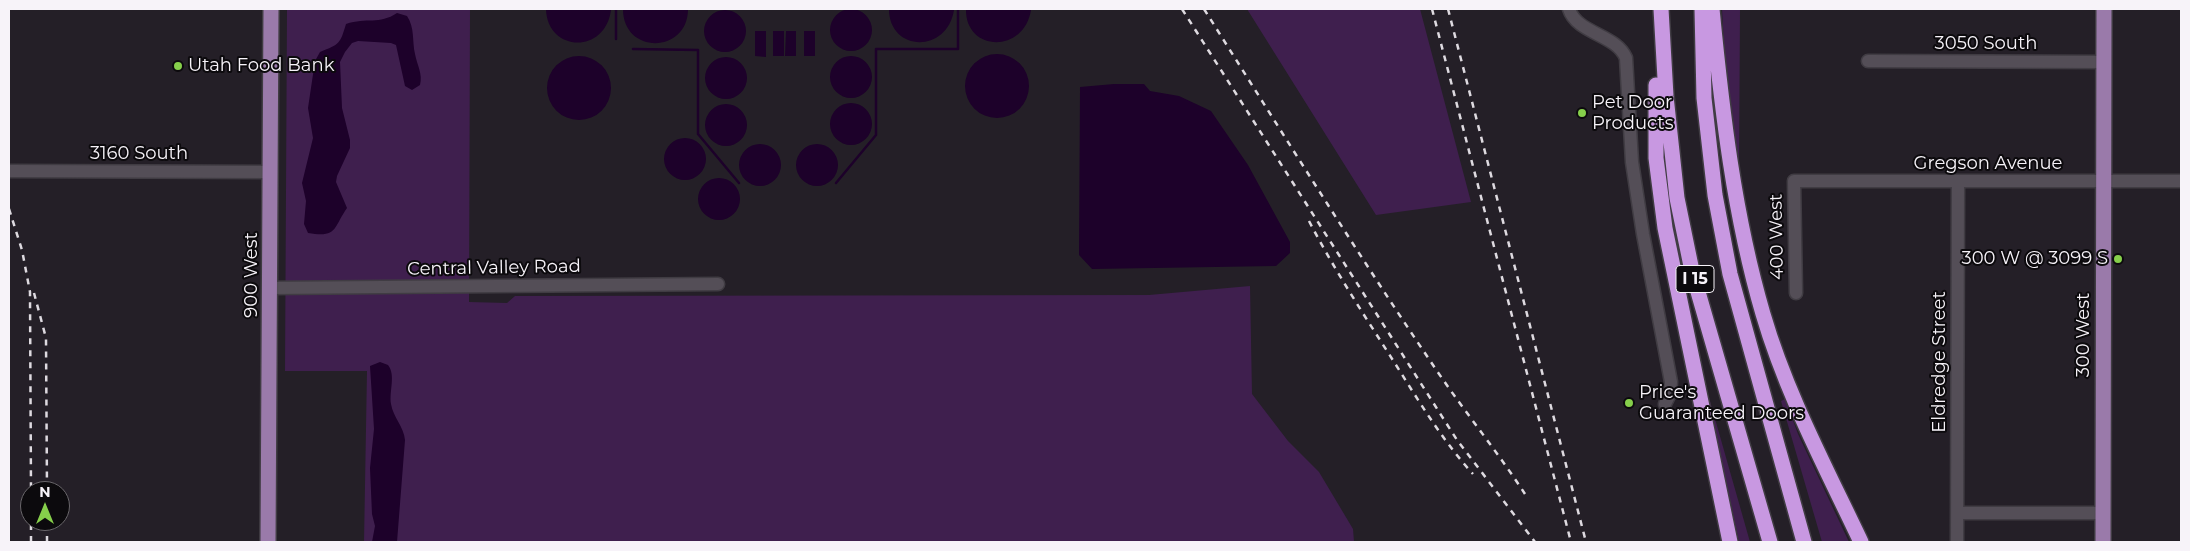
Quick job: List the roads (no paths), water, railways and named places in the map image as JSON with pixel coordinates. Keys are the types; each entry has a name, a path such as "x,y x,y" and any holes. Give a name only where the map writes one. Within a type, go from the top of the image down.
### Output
{"highway":[{"path":"1655,9 1656,158 1665,228 1730,542"},
{"name":"I 15","path":"1661,9 1666,96 1677,198 1692,271 1770,542"},
{"name":"I 15","path":"1702,9 1704,98 1715,195 1730,274 1804,542"},
{"path":"1712,9 1719,83 1741,228 1763,315 1794,401 1861,542"}],"main road":[{"name":"900 West","path":"268,542 271,9"},
{"name":"300 West","path":"2103,542 2104,9"}],"street":[{"path":"1569,9 1575,20 1615,45 1626,58 1632,162 1643,234 1672,382 1666,404"},
{"name":"3050 South","path":"1868,61 2104,62"},
{"name":"3160 South","path":"9,171 270,172"},
{"name":"Gregson Avenue","path":"1794,181 2181,181"},
{"name":"400 West","path":"1794,181 1796,293"},
{"name":"Eldredge Street","path":"1958,182 1958,542"},
{"name":"Central Valley Road","path":"270,288 718,284"},
{"path":"1958,513 2103,513"}],"waterway":[{"path":"616,9 616,39"},
{"path":"836,183 876,135 876,49 958,49 958,9"},
{"path":"633,49 698,50 698,134 739,183"}],"railway":[{"path":"1182,9 1457,440 1535,542"},
{"path":"1204,9 1405,324 1525,494"},
{"path":"1432,9 1571,542"},
{"path":"1448,9 1586,542"},
{"path":"9,209 22,250 30,292 31,481"},
{"path":"1309,221 1351,294 1423,407 1442,435 1473,474"},
{"path":"34,293 46,338 47,481"},
{"path":"31,531 31,542"},
{"path":"47,531 47,542"}],"place":[{"name":"Utah Food Bank","path":"178,66"},
{"name":"Pet Door Products","path":"1582,113"},
{"name":"300 W @ 3099 S","path":"2118,259"},
{"name":"Price's Guaranteed Doors","path":"1629,403"}]}
